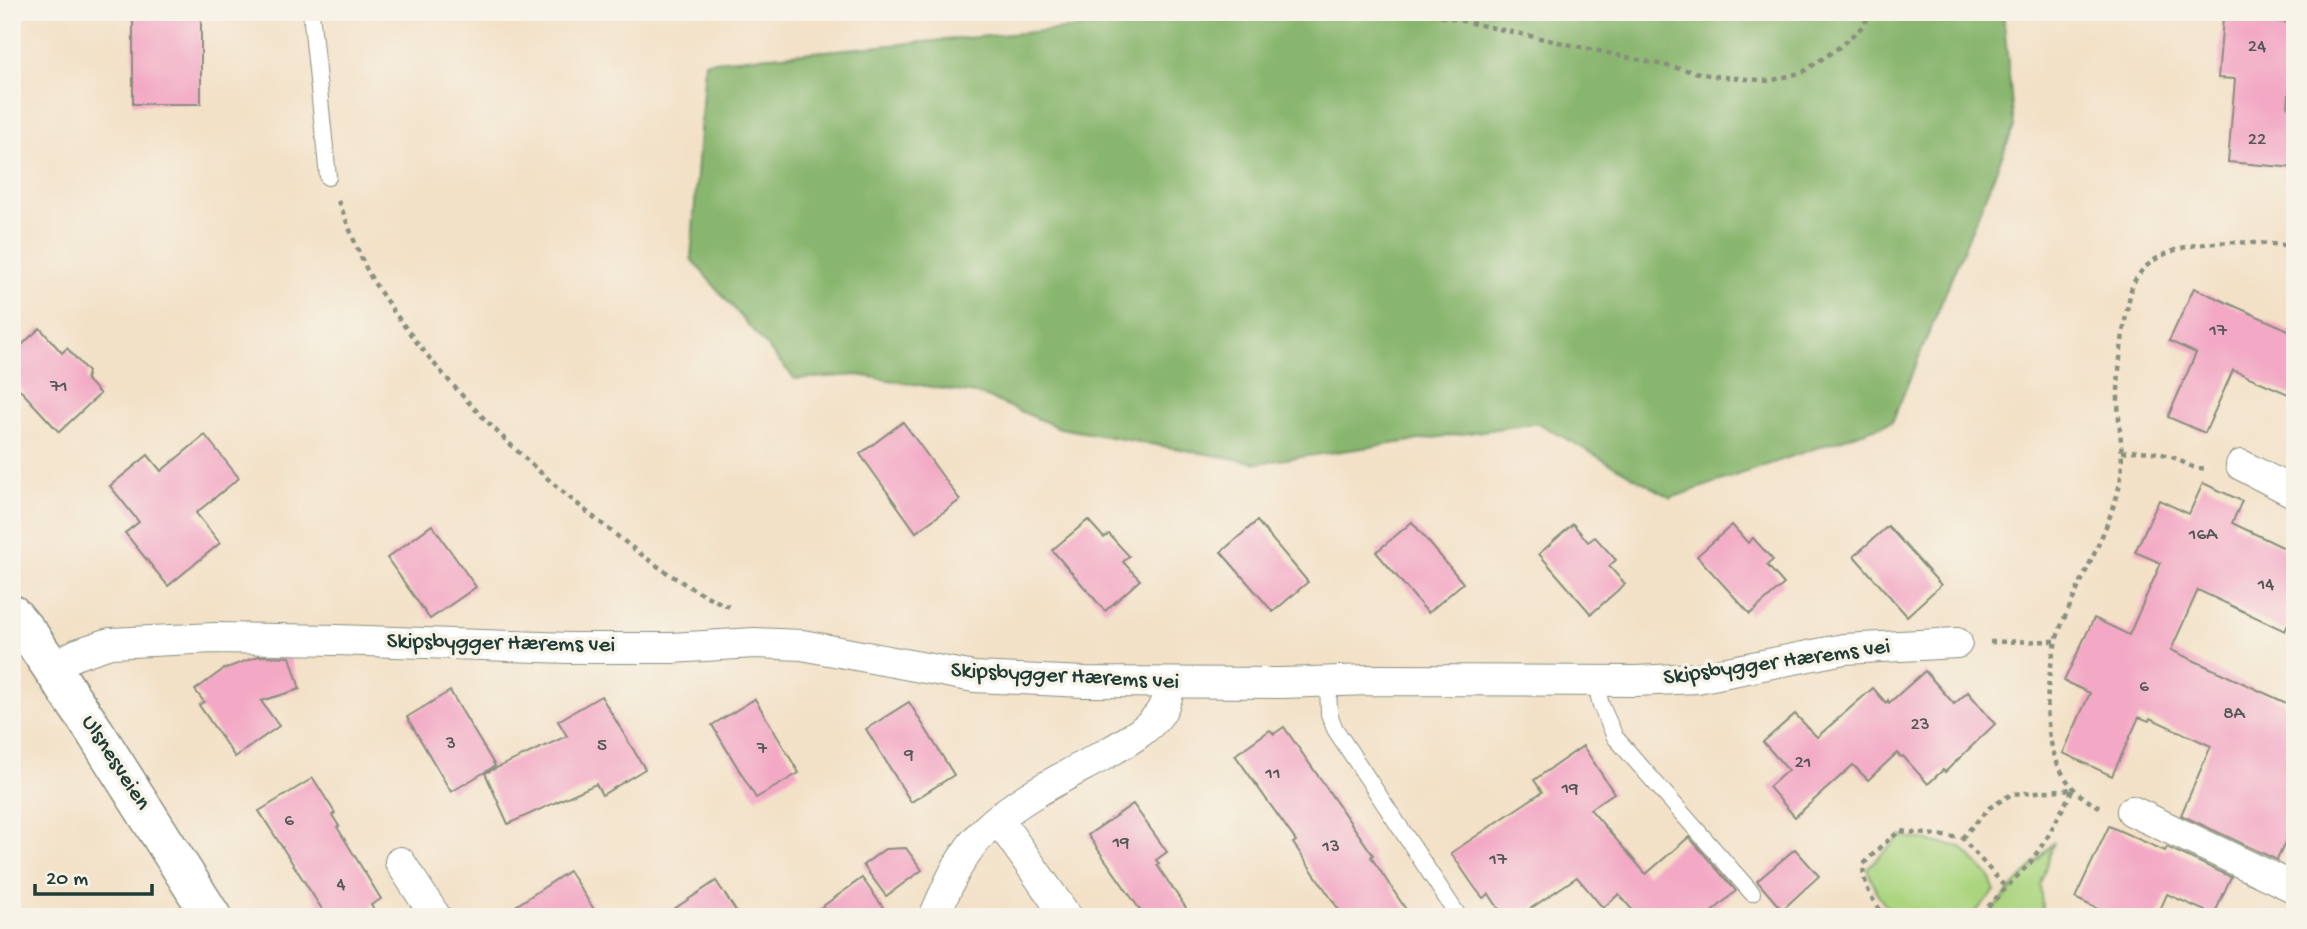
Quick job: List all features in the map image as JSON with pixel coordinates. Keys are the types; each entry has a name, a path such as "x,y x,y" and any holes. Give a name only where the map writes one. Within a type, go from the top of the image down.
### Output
{"street":[{"path":"2241,465 2295,493"},
{"name":"Ulsnesveien","path":"12,614 52,667 212,917"},
{"name":"Skipsbygger Hærems vei","path":"52,667 86,650 110,643 214,638 569,648 671,648 765,643 829,648 974,677 1085,682 1595,681 1697,678 1844,649 1957,643"},
{"path":"934,917 964,854 998,818 1144,729 1167,701 1171,683"},
{"path":"2132,811 2295,888"},
{"path":"998,818 1067,917"},
{"path":"400,862 436,917"}],"lane":[{"path":"311,12 328,177"},
{"path":"1328,681 1329,715 1335,729 1459,917"},
{"path":"1595,681 1605,717 1615,737 1752,893"}],"path":[{"path":"1421,12 1713,76 1770,81 1803,72 1838,48 1863,26 1871,12"},
{"path":"328,177 373,282 423,349 508,443 576,503 642,555 698,592 731,608"},
{"path":"2132,811 2112,811 2097,806 2073,789 2055,759 2048,728 2049,684 2056,640 2113,508 2122,469 2119,382 2130,297 2136,279 2163,256 2189,246 2224,243 2295,246"},
{"path":"2122,452 2156,452 2196,469 2241,465"},
{"path":"1957,643 2056,640"},
{"path":"1962,838 1989,808 2012,794 2073,789"},
{"path":"1978,917 2030,863 2047,838 2073,789"},
{"path":"1887,917 1875,904 1864,881 1863,866 1900,831 1962,838 2007,889"}],"green space":[{"path":"1251,12 2003,12 2014,127 1892,422 1671,498 1538,423 1258,463 1060,428 982,395 858,375 795,379 691,259 705,62"},
{"path":"1901,836 1961,847 1989,876 1995,891 1971,917 1898,917 1882,901 1867,868"},
{"path":"2054,842 2040,884 2043,917 1986,917"}],"building":[{"path":"133,12 201,12 201,104 133,104"},
{"path":"2223,18 2294,23 2288,107 2295,107 2295,168 2228,162 2235,79 2218,78"},
{"path":"2194,288 2295,333 2295,397 2233,370 2205,433 2168,417 2196,353 2169,341"},
{"path":"40,328 62,353 67,348 88,372 86,379 100,394 59,432 12,381 12,354"},
{"path":"903,422 960,500 916,532 860,454"},
{"path":"205,435 239,478 196,513 220,543 168,586 125,533 139,522 110,486 148,455 161,471"},
{"path":"2203,483 2242,501 2232,523 2295,553 2295,610 2285,631 2198,590 2171,650 2295,707 2295,822 2277,860 2181,815 2211,746 2150,718 2149,721 2139,717 2112,776 2063,753 2090,693 2064,681 2094,618 2129,635 2161,563 2135,552 2159,500 2189,514"},
{"path":"1088,520 1104,538 1109,534 1129,556 1123,562 1140,580 1105,611 1052,550"},
{"path":"1257,521 1308,582 1273,612 1221,552"},
{"path":"1412,522 1463,583 1428,613 1376,552"},
{"path":"1573,524 1588,542 1595,537 1616,560 1609,566 1625,584 1591,614 1539,554"},
{"path":"432,525 476,587 430,619 387,558"},
{"path":"1732,525 1748,543 1753,538 1773,560 1767,565 1784,584 1750,614 1697,556"},
{"path":"1888,526 1941,585 1907,616 1854,556"},
{"path":"259,656 290,657 300,689 261,701 279,726 235,757 199,705 204,702 195,690 224,669"},
{"path":"1925,671 1954,704 1968,692 1995,724 1945,772 1943,770 1928,784 1903,756 1897,753 1868,780 1853,765 1795,817 1769,787 1788,770 1763,742 1795,714 1817,737 1873,688 1889,703"},
{"path":"450,691 495,766 451,792 407,717"},
{"path":"601,696 645,769 602,795 596,784 508,824 485,773 567,736 558,721"},
{"path":"755,699 799,773 756,798 712,725"},
{"path":"909,702 954,775 911,802 866,729"},
{"path":"1284,727 1373,855 1371,857 1411,917 1344,917 1293,843 1296,841 1235,755 1270,730 1274,734"},
{"path":"1583,746 1614,793 1590,809 1646,874 1689,837 1736,891 1706,917 1638,917 1619,894 1603,908 1577,877 1518,917 1504,917 1489,894 1483,898 1451,853 1542,792 1534,780"},
{"path":"313,778 335,813 332,815 339,826 337,827 381,899 371,905 378,917 327,917 259,811"},
{"path":"1133,804 1167,852 1156,860 1159,864 1157,865 1192,917 1145,917 1088,835"},
{"path":"2109,826 2165,851 2167,847 2231,877 2214,915 2167,894 2157,917 2114,917 2075,898"},
{"path":"906,848 922,870 886,896 863,865 885,849"},
{"path":"1795,849 1819,876 1782,910 1757,881"},
{"path":"569,871 599,917 499,917"},
{"path":"862,878 890,917 808,917"},
{"path":"716,881 740,917 662,917"}]}
